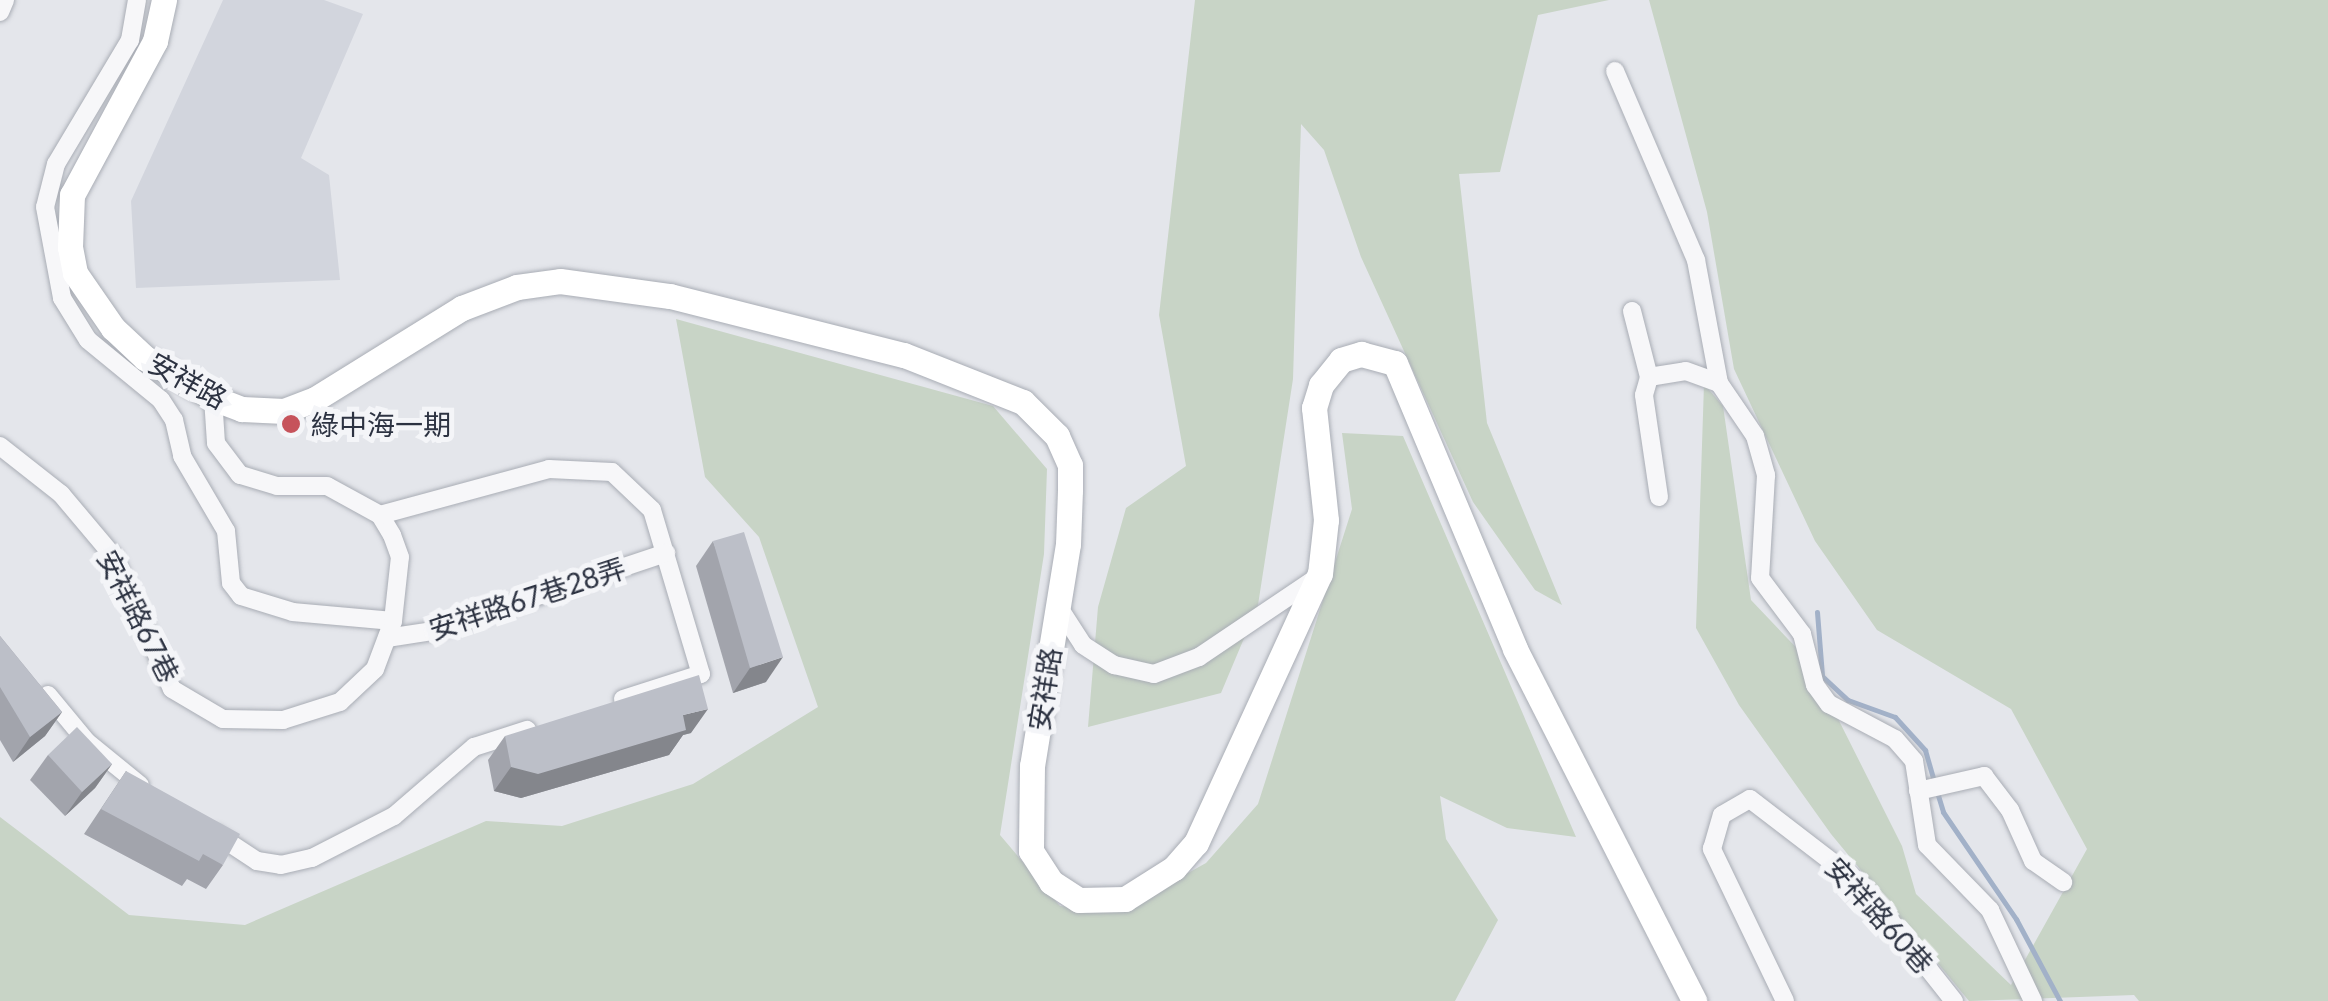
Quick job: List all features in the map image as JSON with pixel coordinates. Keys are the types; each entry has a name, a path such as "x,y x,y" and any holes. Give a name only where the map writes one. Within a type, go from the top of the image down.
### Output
{"street":[{"path":"0,12 4,0"},
{"name":"安祥路67巷28弄","path":"137,0 130,40 56,164 46,206 62,298 88,340 161,400 174,420 182,456 226,531 231,583 241,596 293,612 390,630 433,632 666,553"},
{"name":"安祥路","path":"164,0 155,41 72,195 70,246 76,273 113,328 145,358 213,398 242,409 284,411 329,391 462,308 517,286 603,283 904,355 1023,402 1057,436 1070,464 1068,544 1032,766 1031,851 1069,896 1125,899 1174,868 1196,843 1320,574 1326,520 1314,408 1330,369 1341,360 1380,355 1408,382 1515,649 1694,1001"},
{"path":"1616,71 1696,260 1719,383 1756,436 1766,475 1760,578 1802,634 1816,685 1829,704 1895,740 1914,761 1926,845 1990,910 2033,1001"},
{"path":"1632,310 1650,376 1644,395 1659,497"},
{"path":"1650,376 1686,370 1719,383"},
{"path":"213,398 216,443 240,475 277,486 327,486 380,516 548,469 588,467 612,472 652,510 701,674 606,704"},
{"name":"安祥路67巷","path":"0,446 61,494 114,557 172,690 222,719 282,720 340,702 375,669 390,630 400,558 380,516"},
{"path":"1058,606 1082,645 1114,665 1154,674 1265,617 1320,574"},
{"path":"37,682 87,742 159,798"},
{"path":"192,819 258,861 281,865 312,858 394,816 474,747 550,722"},
{"path":"1918,791 1984,776 2010,810 2033,860 2063,882"},
{"name":"安祥路60巷","path":"1785,1001 1712,849 1722,814 1750,799 1862,885 1954,1001"}],"shaded area":[{"path":"223,0 324,0 363,14 301,158 329,175 340,280 136,288 131,201"}],"green space":[{"path":"1195,0 1609,0 1538,15 1500,172 1459,174 1487,423 1562,605 1535,590 1473,502 1361,257 1324,150 1301,124 1293,379 1258,605 1221,693 1088,727 1098,607 1126,508 1186,466 1159,315"},
{"path":"1649,0 2328,0 2328,1001 2139,1001 2134,995 1969,1001 1831,834 1739,705 1696,628 1704,384 1723,406 1751,600 1809,661 1902,846 1916,894 2011,985 2087,849 2011,709 1877,630 1815,541 1734,369 1707,212"},
{"path":"676,319 993,406 1047,469 1044,554 1000,835 1060,906 1118,912 1206,863 1258,804 1352,509 1342,433 1403,436 1576,837 1507,828 1440,796 1446,839 1498,920 1455,1001 0,1001 0,817 129,915 245,925 486,821 562,826 693,784 818,707 759,537 705,477"}],"building":[{"path":"744,532 783,657 750,668 713,541"},
{"path":"0,636 62,712 30,737 0,687"},
{"path":"699,675 708,709 683,715 686,730 538,774 511,767 505,736"},
{"path":"77,727 112,764 82,792 48,755"},
{"path":"126,771 240,834 223,865 203,854 199,861 101,809"}],"waterway":[{"path":"1817,612 1822,676 1848,700 1895,717 1925,750 1934,781"},
{"path":"1937,792 1943,812 2016,919 2060,1001"}],"place":[{"name":"綠中海一期","path":"291,424"}]}
